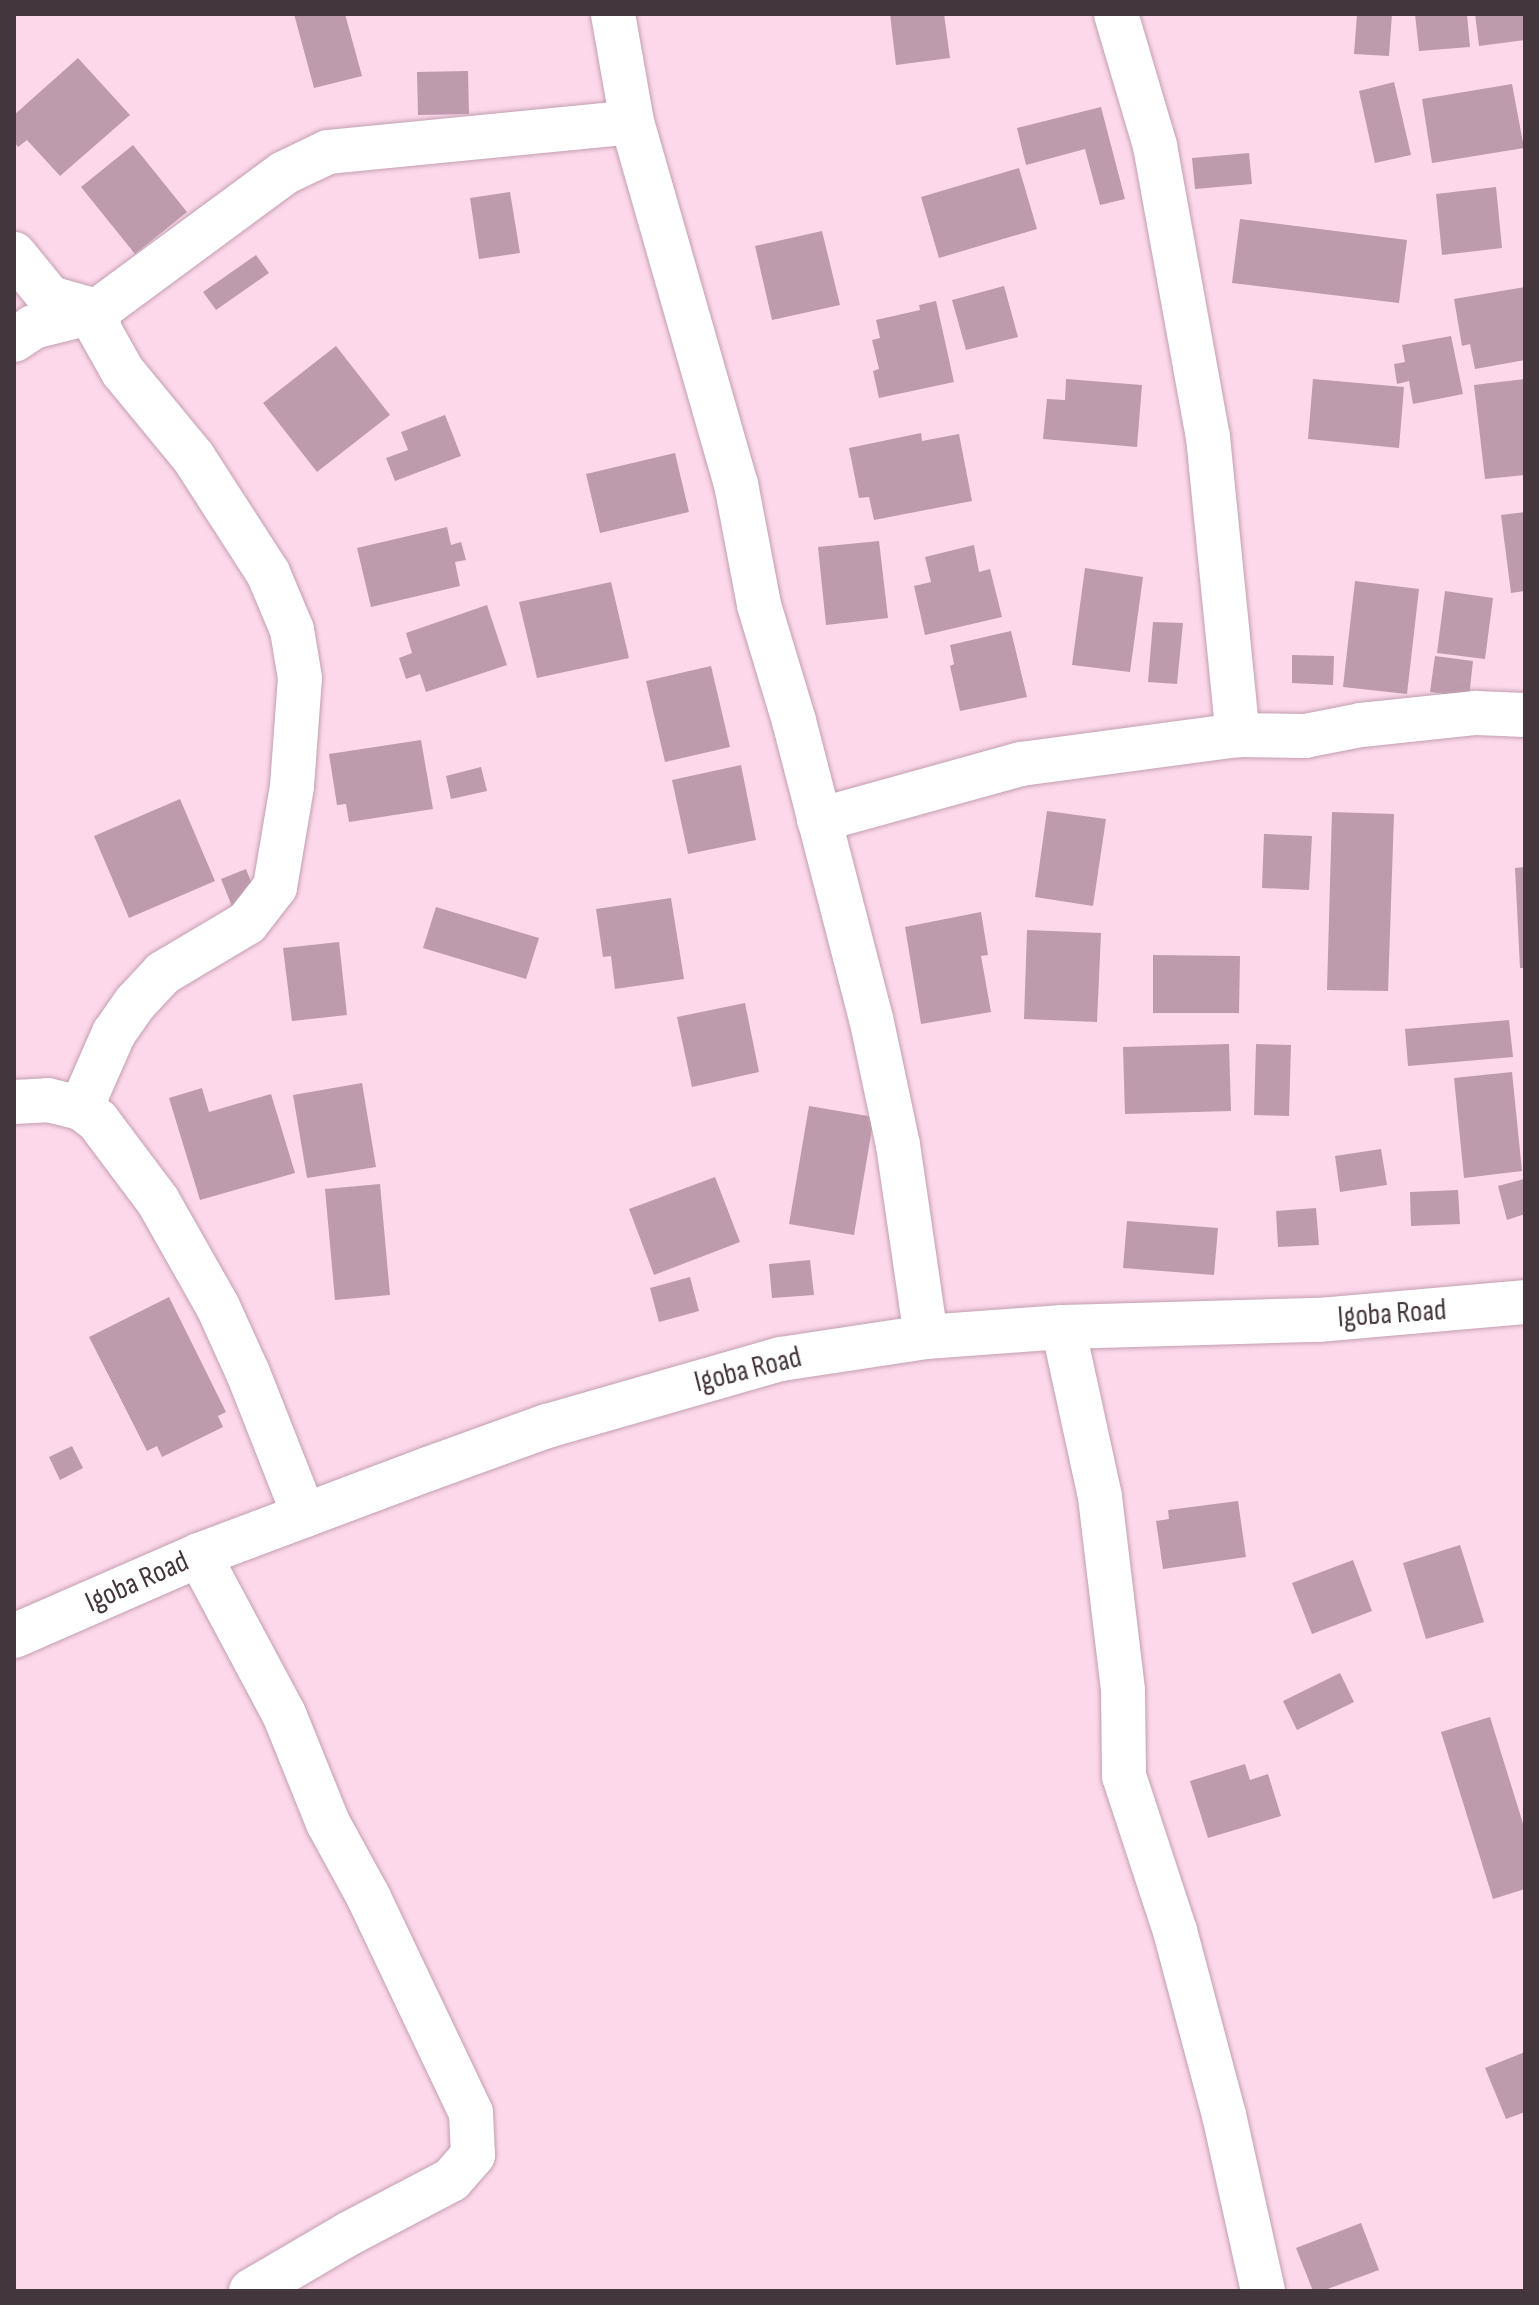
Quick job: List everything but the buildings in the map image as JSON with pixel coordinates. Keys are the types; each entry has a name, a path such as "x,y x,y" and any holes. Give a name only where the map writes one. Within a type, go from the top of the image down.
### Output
{"street":[{"path":"613,14 632,122 736,484 759,605 871,1018 895,1132 926,1337"},
{"path":"1116,14 1155,146 1208,437 1238,735"},
{"path":"14,340 33,327 97,311 284,173 328,152 632,122"},
{"path":"14,254 50,298 97,311"},
{"path":"81,1108 114,1033 135,1003 163,973 247,923 275,887 292,786 300,678 292,630 268,573 194,458 123,372 100,331 97,311"},
{"path":"819,820 1021,764 1238,735 1305,736 1361,725 1476,713 1525,715"},
{"path":"14,1102 48,1100 81,1108 98,1121 158,1201 218,1307 248,1373 304,1515"},
{"name":"Igoba Road","path":"14,1636 199,1555 547,1426 781,1359 926,1337 1063,1327 1319,1320 1525,1302"},
{"path":"1063,1327 1100,1497 1123,1691 1124,1776 1180,1947 1224,2115 1263,2291"},
{"path":"199,1555 284,1714 328,1823 368,1896 471,2113 473,2155 451,2180 350,2233 251,2291"}]}
